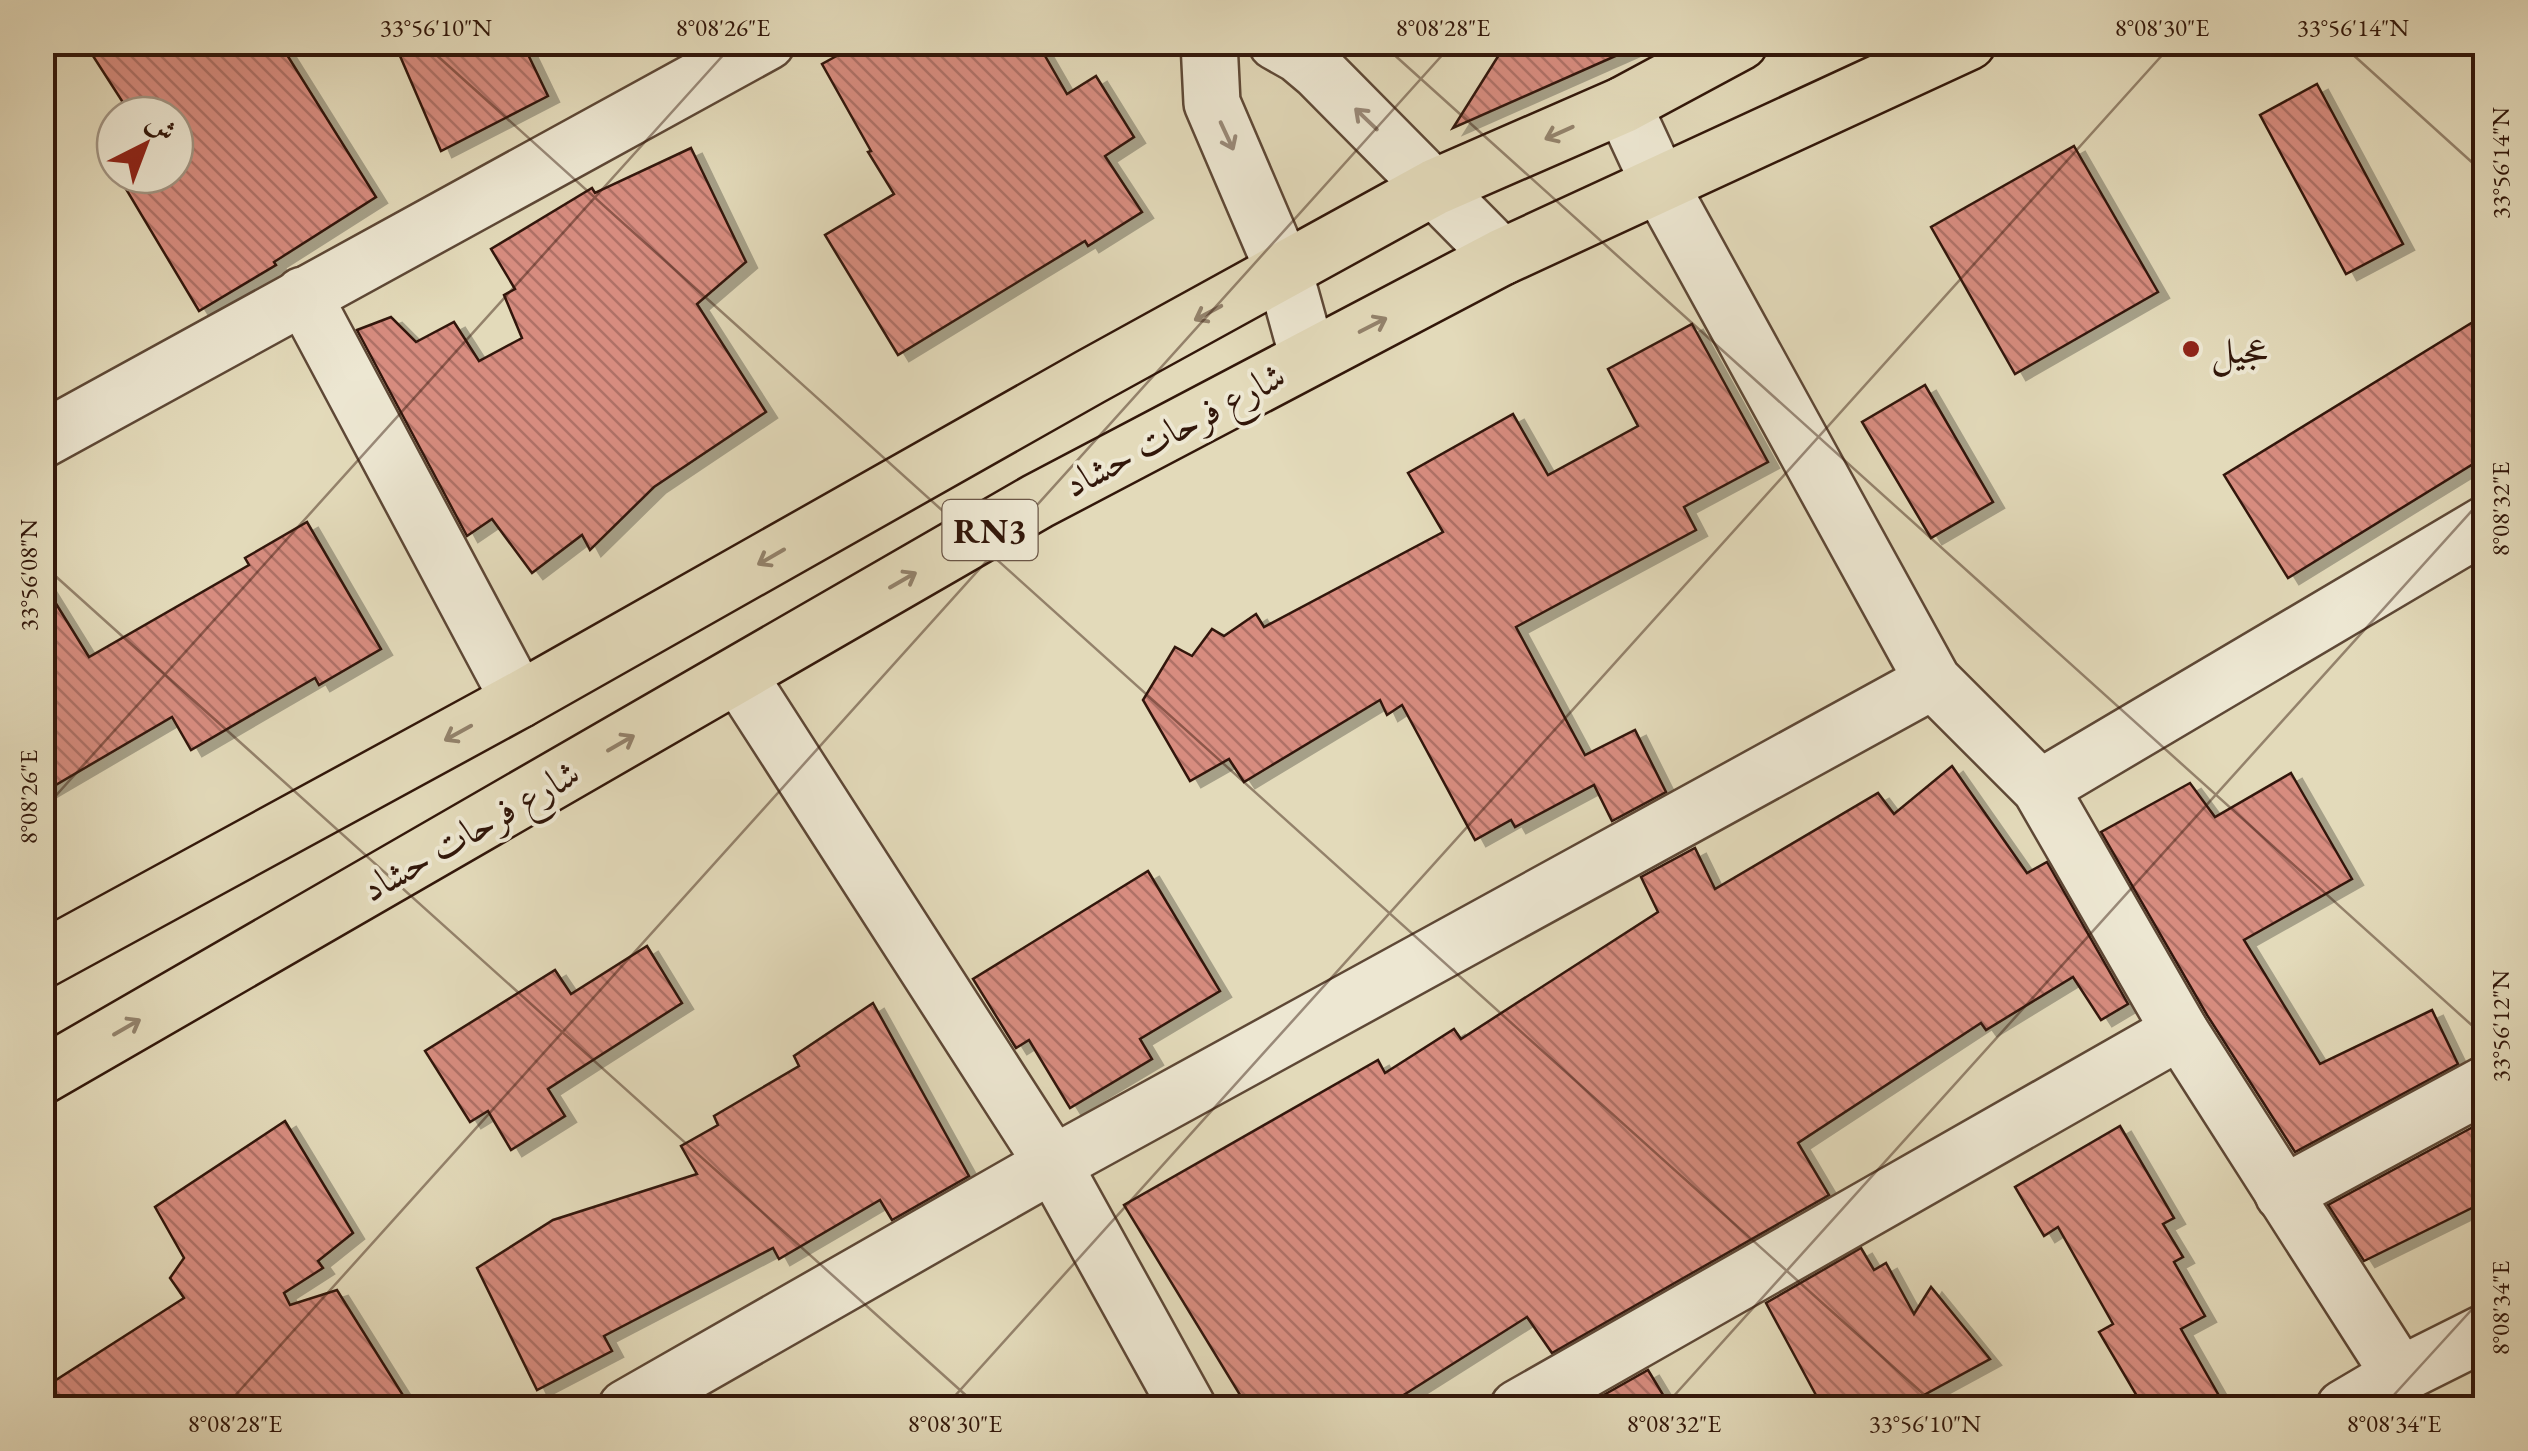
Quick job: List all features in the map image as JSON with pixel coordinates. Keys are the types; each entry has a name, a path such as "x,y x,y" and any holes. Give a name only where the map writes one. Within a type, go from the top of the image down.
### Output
{"main road":[{"name":"RN3","path":"42,960 519,700 1090,377 1435,188 1623,105 1740,42"},
{"name":"شارع فرحات حشاد","path":"42,1076 1038,502 1308,357 1502,257 1968,42"}],"street":[{"path":"42,440 767,42"},
{"path":"1209,42 1212,103 1284,271 1308,357"},
{"path":"1276,42 1300,54 1318,71 1502,257"},
{"path":"1623,105 1660,185 1933,681 2040,788 2180,1031 2400,1375"},
{"path":"303,295 519,700"},
{"path":"2040,788 2486,524"},
{"path":"738,676 1053,1164 1188,1408"},
{"path":"626,1408 1053,1164 1933,681"},
{"path":"1518,1408 2180,1031"},
{"path":"2283,1194 2486,1084"},
{"path":"2344,1408 2486,1332"}],"building":[{"path":"84,42 279,42 376,197 274,262 276,265 199,311 130,195 195,195 195,95 118,95"},
{"path":"394,42 522,42 548,96 441,151"},
{"path":"862,42 1037,42 1067,94 1096,76 1134,137 1105,156 1142,212 1088,246 1085,241 898,355 825,235 894,194 822,64"},
{"path":"1507,42 1647,42 1453,128"},
{"path":"2317,84 2403,244 2346,274 2260,115"},
{"path":"2074,146 2158,292 2015,374 1931,227"},
{"path":"691,148 746,262 697,304 766,412 654,487 590,550 582,535 532,573 492,519 467,536 357,330 391,317 416,342 454,322 479,361 522,338 504,295 515,289 491,249 592,188 595,193"},
{"path":"2486,314 2486,456 2288,578 2224,475"},
{"path":"1692,324 1768,462 1684,507 1696,530 1516,627 1585,755 1635,730 1666,792 1612,821 1594,785 1515,827 1511,820 1475,840 1402,705 1387,715 1380,700 1244,782 1229,759 1190,781 1143,700 1175,647 1192,656 1212,629 1224,636 1256,614 1264,627 1443,532 1408,473 1513,414 1548,475 1638,426 1608,369"},
{"path":"1925,385 1993,502 1931,538 1862,422"},
{"path":"307,522 381,649 319,685 315,678 191,750 172,717 42,793 42,581 89,657 249,565 245,558"},
{"path":"1952,766 2027,873 2047,862 2128,1004 2101,1020 2073,977 1986,1030 1981,1023 1798,1143 1829,1195 1552,1353 1527,1317 1383,1408 1248,1408 1124,1205 1378,1060 1385,1073 1454,1029 1461,1039 1658,912 1641,877 1695,848 1715,889 1878,793 1894,814"},
{"path":"2291,773 2352,879 2244,940 2320,1064 2432,1010 2458,1064 2295,1152 2207,1015 2101,832 2190,783 2215,817"},
{"path":"1148,871 1220,991 1140,1039 1152,1059 1070,1108 1029,1040 1016,1048 973,979"},
{"path":"647,946 682,1003 548,1089 565,1116 511,1150 488,1111 470,1122 425,1051 555,970 571,994"},
{"path":"873,1003 969,1176 892,1220 880,1200 779,1259 773,1248 604,1336 612,1351 537,1390 477,1268 553,1220 697,1174 681,1146 718,1125 714,1116 799,1066 794,1056"},
{"path":"2486,1120 2486,1201 2364,1261 2328,1205"},
{"path":"285,1121 353,1233 318,1261 323,1268 284,1293 290,1305 337,1290 411,1408 42,1408 42,1389 184,1298 170,1278 184,1258 155,1207"},
{"path":"2120,1126 2174,1218 2163,1224 2183,1257 2174,1262 2205,1316 2181,1329 2226,1408 2144,1408 2099,1332 2113,1324 2058,1227 2044,1236 2015,1187"},
{"path":"1861,1248 1874,1270 1886,1263 1914,1314 1931,1287 1990,1359 1900,1408 1823,1408 1766,1303"},
{"path":"1648,1370 1671,1408 1586,1405"}],"place":[{"name":"عجيل","path":"2191,349"}]}
